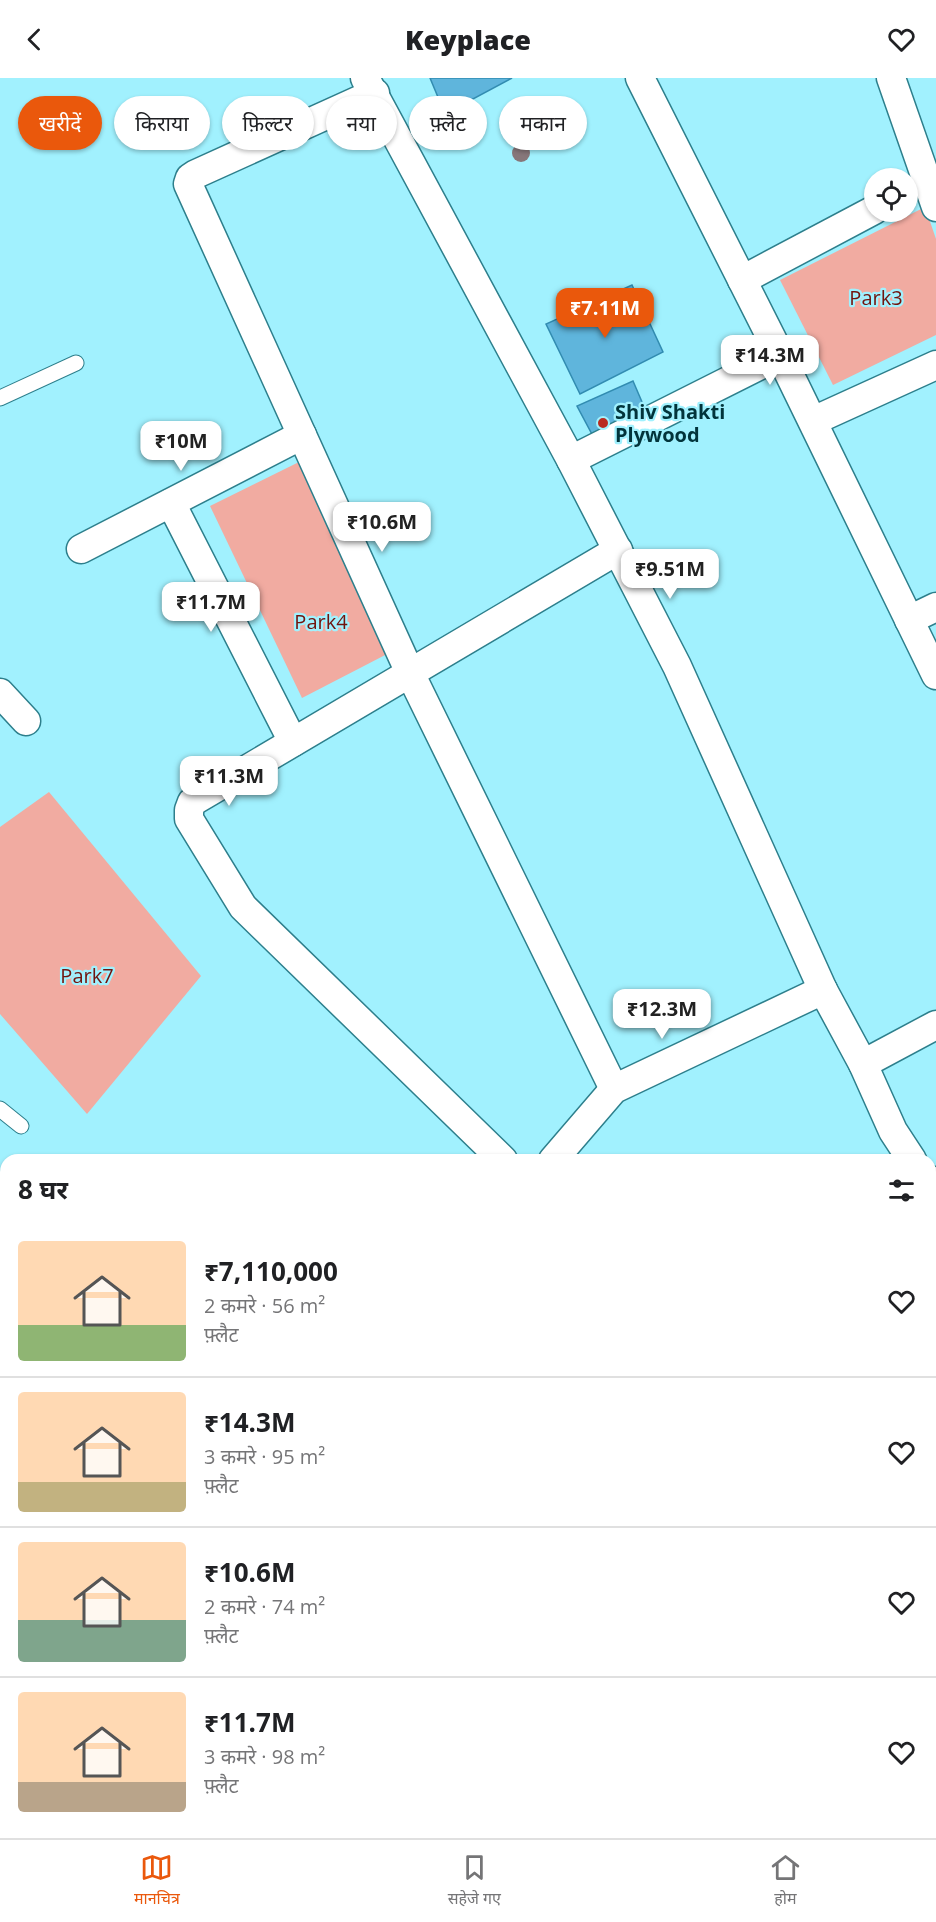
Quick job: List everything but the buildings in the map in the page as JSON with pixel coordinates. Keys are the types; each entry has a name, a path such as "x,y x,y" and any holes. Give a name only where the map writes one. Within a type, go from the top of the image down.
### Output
{"street":[{"path":"640,78 813,421 936,675"},
{"path":"891,78 924,194"},
{"path":"614,1089 410,673 188,184 190,178 196,174 370,86 572,460 677,666 823,990 863,1064 893,1131 908,1154"},
{"path":"742,280 864,215"},
{"path":"572,460 780,355"},
{"path":"813,421 936,365"},
{"path":"81,549 302,435"},
{"path":"171,503 293,742"},
{"path":"497,1154 243,907 189,819 189,810 192,802 618,550"},
{"path":"909,620 936,607"},
{"path":"0,693 26,722"},
{"path":"558,1154 614,1089 823,990"},
{"path":"863,1064 936,1025"}],"lane":[{"path":"0,398 76,363"},
{"path":"0,1109 21,1126"}],"green space":[{"name":"Park3","path":"925,207 936,239 936,335 833,385 780,280 895,222 918,222 918,211"},
{"name":"Park4","path":"299,462 391,652 302,698 210,506"},
{"name":"Park7","path":"49,792 201,976 87,1114 0,1014 0,827"}],"place":[{"name":"Shiv Shakti Plywood","path":"603,423"}]}
